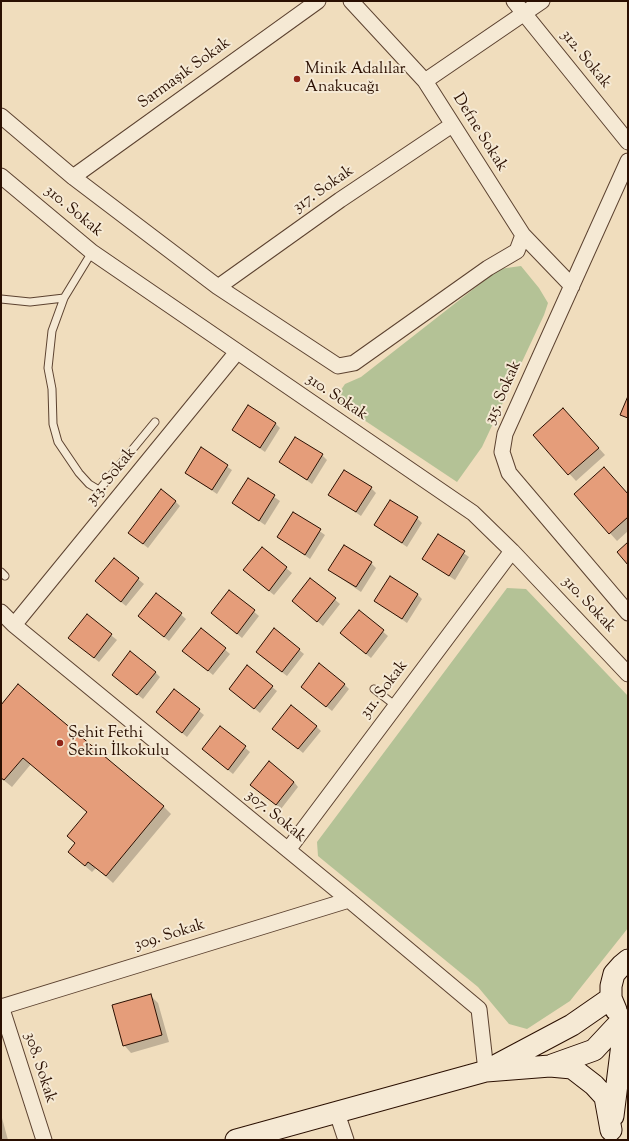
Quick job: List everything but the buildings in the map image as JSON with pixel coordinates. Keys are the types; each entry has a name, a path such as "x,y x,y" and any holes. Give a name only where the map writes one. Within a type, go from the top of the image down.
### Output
{"main road":[{"path":"611,1135 625,1020 615,1009 611,998 611,986 614,974 622,964 628,960"},
{"path":"486,1071 572,1024 611,998"},
{"path":"550,1066 594,1050 625,1020"},
{"path":"236,1140 486,1071 550,1066 572,1068 594,1085 605,1097 611,1135"}],"street":[{"name":"Sarmaşık Sokak","path":"74,177 318,1"},
{"name":"Defne Sokak","path":"351,1 425,81 523,235 572,286"},
{"name":"312. Sokak","path":"514,1 628,142"},
{"path":"425,81 542,1"},
{"path":"1,116 74,177 218,286 338,366 354,363 488,268 516,251 523,235"},
{"name":"317. Sokak","path":"218,286 340,200 452,125"},
{"name":"315. Sokak","path":"628,161 504,434 502,452 509,473 628,613"},
{"name":"310. Sokak","path":"1,176 92,252 473,513 512,551 628,674"},
{"name":"313. Sokak","path":"14,625 237,352"},
{"name":"311. Sokak","path":"288,850 512,551"},
{"name":"307. Sokak","path":"1,612 14,625 349,900 479,1010 486,1071"},
{"name":"309. Sokak","path":"1,1007 349,900"},
{"name":"308. Sokak","path":"1,1007 44,1140"},
{"path":"337,1113 346,1140"}],"lane":[{"path":"92,252 64,298 52,331 48,368 52,389 53,424 58,442 79,473 89,484 99,490 155,422"},
{"path":"1,299 30,302 64,298"},
{"path":"374,689 396,706"}],"green space":[{"path":"521,266 539,288 548,303 544,315 482,447 457,482 334,400 345,384 361,377 499,269"},
{"path":"507,588 526,589 628,696 628,928 570,1001 527,1029 509,1024 478,987 318,856 317,842"}],"place":[{"name":"Minik Adalılar Anakucağı","path":"297,79"},
{"name":"Şehit Fethi Sekin İlkokulu","path":"60,743"}]}
